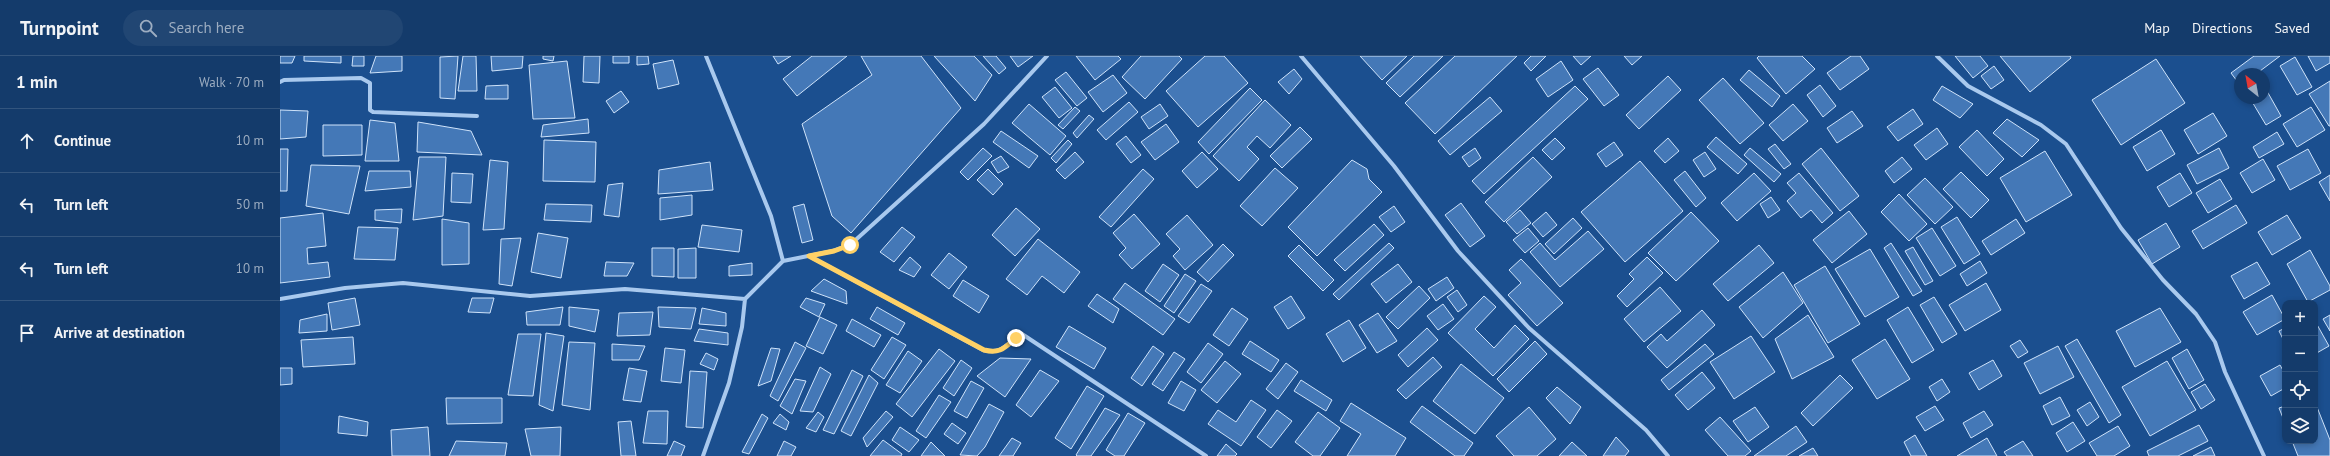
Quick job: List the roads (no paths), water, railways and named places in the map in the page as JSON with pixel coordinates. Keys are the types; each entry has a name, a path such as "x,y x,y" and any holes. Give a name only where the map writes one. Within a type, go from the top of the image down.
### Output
{"street":[{"path":"706,56 771,216 783,261"},
{"path":"703,456 729,383 742,327 745,299 783,261 834,251 850,245 984,124 1048,56"},
{"path":"1301,56 1394,166 1458,251 1529,328 1646,430 1668,456"},
{"path":"1937,56 1968,86 2021,113 2066,144 2121,228 2163,280 2196,314 2215,342 2225,372 2264,456"},
{"path":"280,82 284,80 361,78 370,83 370,110 373,112 477,116"},
{"path":"809,256 984,350 994,353 1002,350 1022,334 1206,456"},
{"path":"280,299 345,288 403,283 530,296 625,289 745,299"}]}
